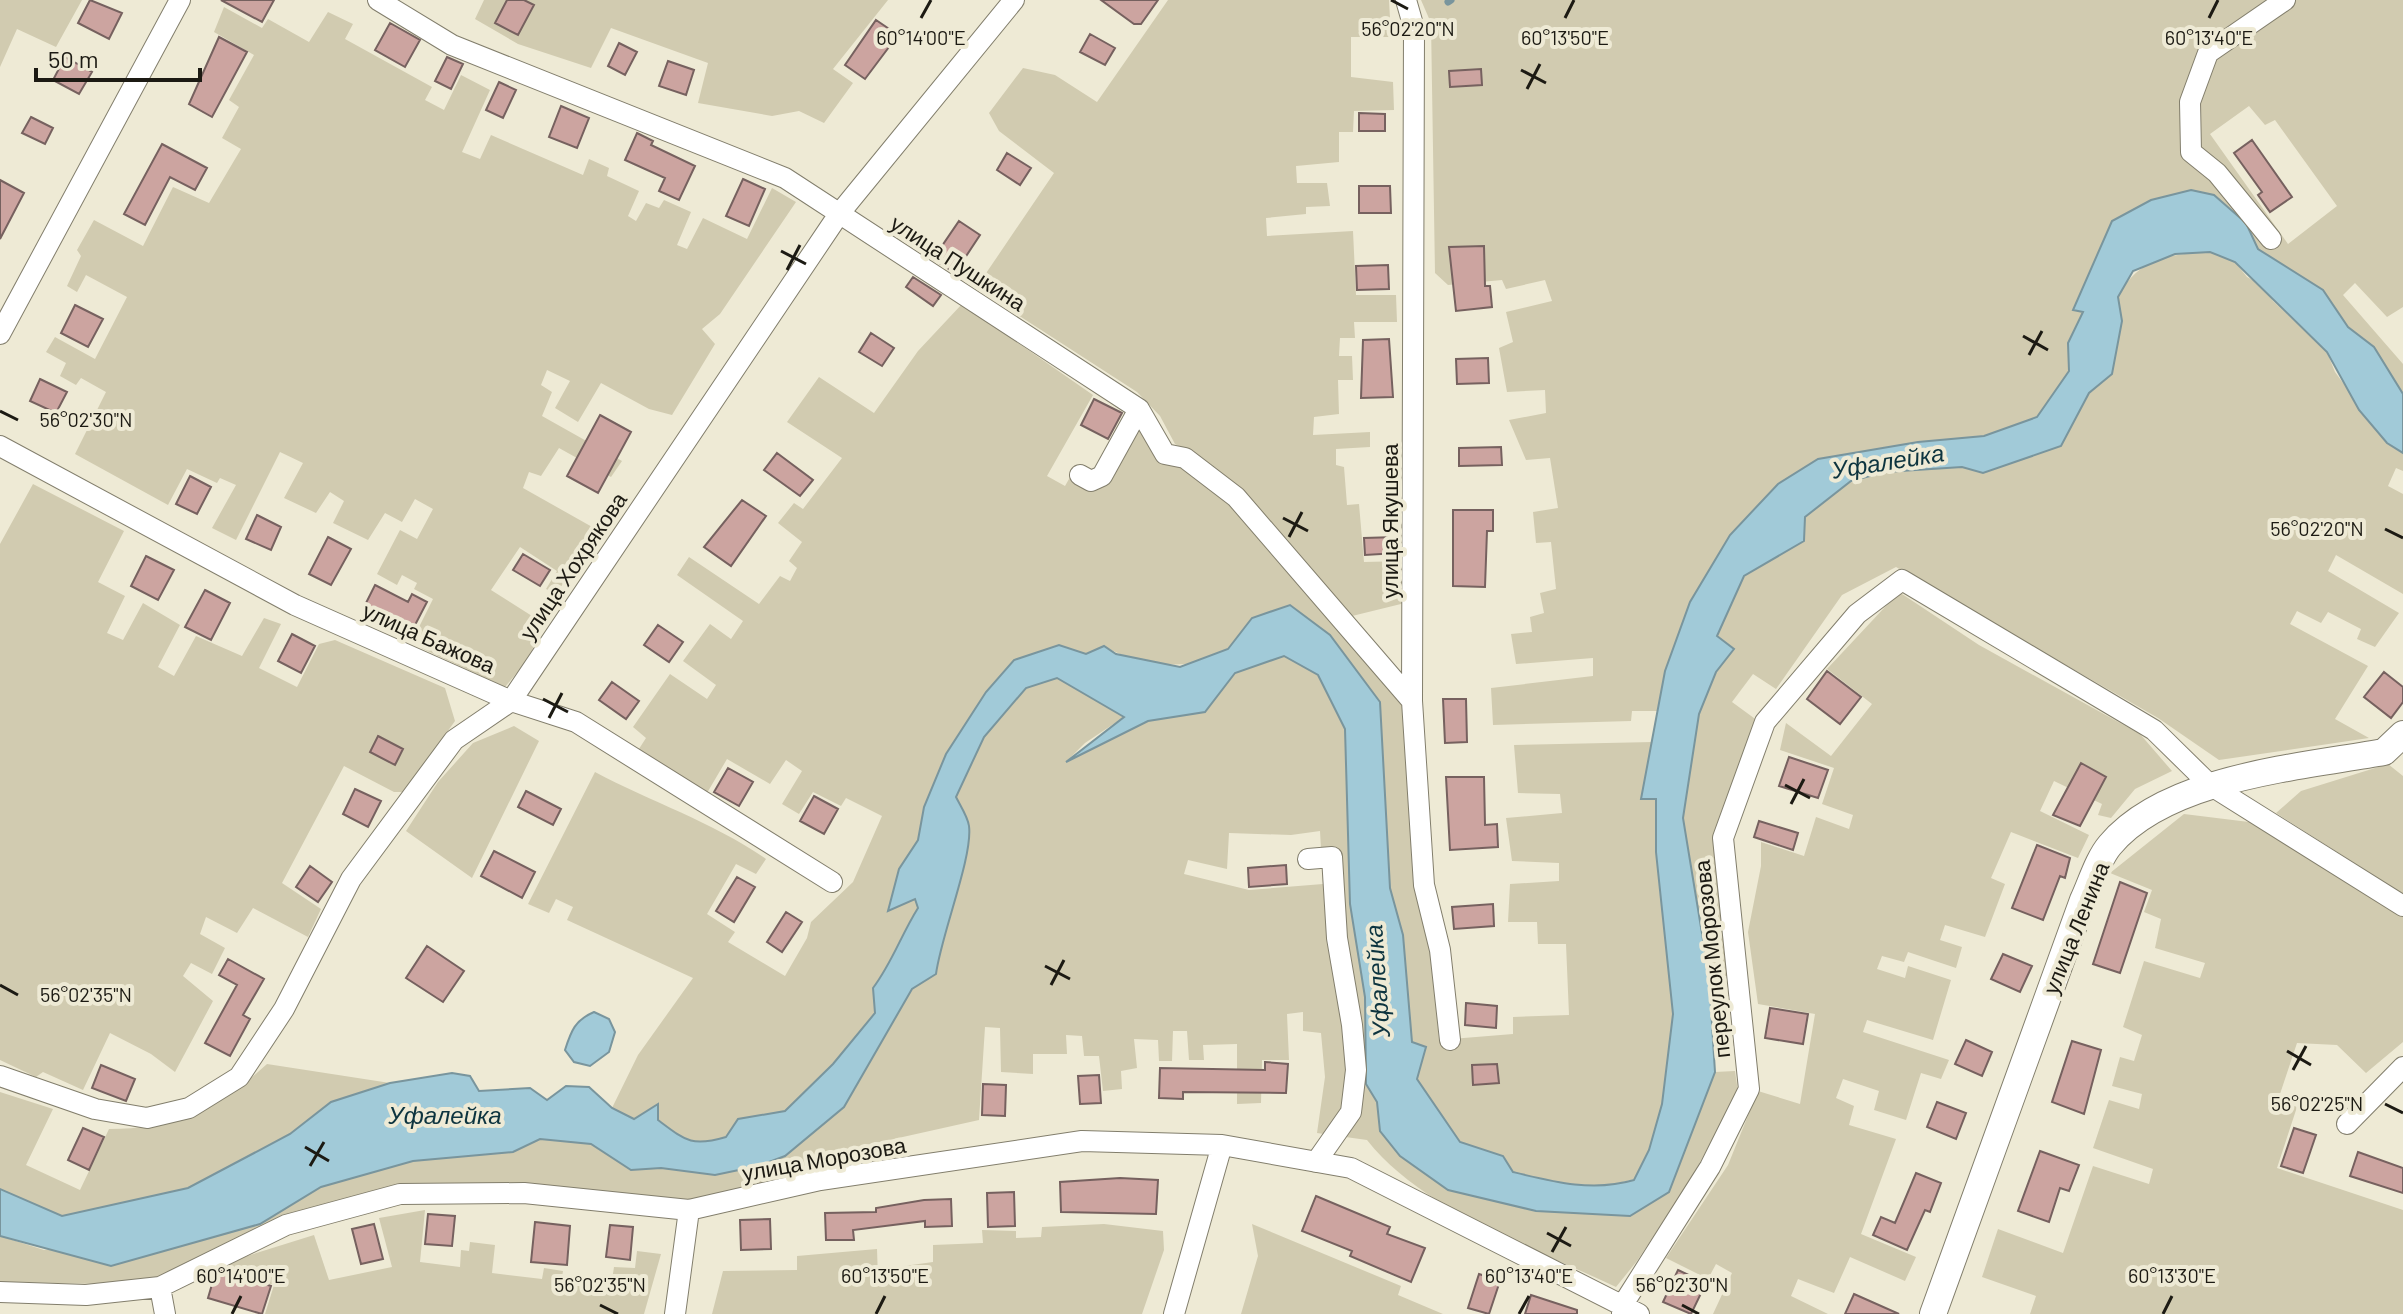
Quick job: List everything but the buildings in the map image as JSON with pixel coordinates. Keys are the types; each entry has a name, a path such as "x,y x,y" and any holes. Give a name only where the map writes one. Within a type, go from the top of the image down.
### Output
{"street":[{"path":"0,334 180,0"},
{"name":"улица Пушкина","path":"378,0 452,45 785,178 1139,409 1165,454 1185,458 1236,497 1412,701"},
{"name":"улица Хохрякова","path":"0,1076 95,1109 147,1118 189,1108 239,1077 284,1009 351,879 454,740 511,701 839,214 1014,0"},
{"name":"улица Якушева","path":"1406,0 1414,28 1412,701 1424,885 1440,950 1450,1040"},
{"path":"2271,239 2217,173 2191,152 2190,102 2208,53 2285,0"},
{"path":"1080,475 1091,481 1102,476 1139,409"},
{"name":"улица Бажова","path":"0,446 295,605 511,701 576,722 832,882"},
{"name":"переулок Морозова","path":"1628,1311 1710,1167 1749,1089 1723,838 1765,722 1857,614 1902,580 2154,730 2210,785"},
{"name":"улица Ленина","path":"1933,1314 2083,900 2109,845 2160,805 2210,785 2384,752 2403,734"},
{"path":"2210,785 2403,906"},
{"path":"1308,859 1332,857 1337,938 1352,1025 1356,1070 1351,1112 1316,1162"},
{"path":"2347,1124 2403,1067"},
{"name":"улица Морозова","path":"0,1292 86,1295 160,1287 286,1225 400,1194 524,1193 689,1210 820,1180 1082,1141 1222,1145 1351,1168 1628,1311"},
{"path":"1174,1314 1222,1145"},
{"path":"675,1314 689,1210"},
{"path":"160,1287 165,1314"}],"shaded area":[{"path":"0,0 82,0 56,47 17,29 0,67"},
{"path":"484,0 888,0 833,69 853,83 824,123 799,111 772,116 698,103 708,63 611,28 591,68 518,44 475,19"},
{"path":"1168,0 1389,0 1391,37 1351,37 1351,77 1393,82 1394,110 1354,111 1353,132 1339,132 1339,162 1296,166 1297,183 1327,183 1330,206 1306,207 1306,214 1266,218 1267,236 1353,231 1356,295 1396,295 1397,322 1354,322 1355,338 1340,338 1339,356 1352,356 1353,380 1338,380 1339,414 1314,417 1313,435 1370,432 1370,447 1336,449 1336,465 1344,467 1347,505 1359,504 1364,562 1405,561 1405,603 1348,617 1195,455 1175,444 1160,416 1137,392 976,288 1054,173 999,131 989,113 1023,68 1055,75 1097,102"},
{"path":"1421,0 2403,0 2403,307 2387,317 2355,283 2343,295 2403,364 2403,394 2374,347 2348,327 2323,290 2258,249 2246,223 2215,195 2073,310 2083,312 2068,343 2069,371 2037,417 1984,436 1918,442 1818,459 1778,484 1730,535 1690,602 1665,671 1657,711 1632,711 1631,721 1493,725 1491,688 1593,676 1593,658 1516,664 1511,634 1532,632 1530,617 1544,613 1540,593 1556,589 1551,542 1536,543 1533,512 1558,508 1550,458 1526,460 1509,420 1546,413 1545,390 1507,392 1499,348 1513,342 1506,312 1552,301 1545,280 1506,289 1502,280 1448,285 1435,273 1431,23","holes":["2249,106 2265,125 2275,120 2337,206 2288,244 2210,134"]},
{"path":"224,7 262,28 268,19 309,42 328,12 353,24 345,39 432,87 425,100 444,110 461,75 490,90 462,152 480,159 491,135 583,175 589,159 609,168 607,176 639,191 628,216 636,221 646,203 659,208 664,200 691,212 677,245 687,249 703,218 747,239 772,188 796,202 720,314 702,329 715,344 672,415 649,409 601,383 578,422 555,408 570,381 547,370 541,385 552,392 542,416 622,461 611,477 559,448 541,476 529,472 523,488 594,528 557,594 546,589 557,571 520,547 491,590 543,623 529,658 505,687 421,648 415,635 433,599 414,589 417,583 402,575 397,585 377,574 400,530 417,539 433,509 415,499 402,522 385,513 368,540 333,523 344,501 330,492 316,513 284,498 303,463 280,452 236,540 212,528 236,485 220,478 217,483 187,469 168,505 75,454 106,392 81,378 76,385 60,376 66,363 46,352 55,337 95,359 127,297 86,275 77,292 67,286 81,256 77,250 94,220 143,246 173,187 209,203 241,149 222,138 239,107 229,100 254,55 214,32"},
{"path":"2210,252 2235,262 2247,277 2262,285 2273,301 2327,352 2335,372 2387,443 2403,453 2403,471 2396,468 2388,486 2403,494 2403,594 2336,555 2328,571 2399,613 2375,647 2357,639 2361,629 2328,612 2321,623 2297,611 2290,624 2368,666 2335,719 2369,738 2219,760 2158,718 1896,567 1842,595 1776,689 1753,674 1732,702 1758,721 1715,835 1729,976 1709,976 1683,819 1699,714 1716,672 1734,649 1717,636 1744,576 1804,541 1805,517 1851,481 1885,472 1962,467 1983,473 2061,446 2089,393 2112,374 2122,321 2117,297 2126,284 2145,266 2156,261"},
{"path":"962,304 1093,395 1047,476 1065,486 1077,465 1094,473 1127,414 1160,459 1182,466 1234,505 1403,704 1414,887 1431,950 1439,1040 1513,1034 1513,1017 1569,1015 1566,944 1538,944 1537,922 1508,922 1510,884 1559,881 1559,863 1512,861 1506,818 1562,813 1560,794 1518,793 1514,745 1653,742 1641,799 1656,798 1656,852 1673,1014 1662,1104 1649,1150 1634,1179 1589,1185 1513,1172 1503,1156 1460,1142 1417,1079 1425,1048 1412,1042 1403,935 1390,888 1380,702 1330,635 1252,618 1229,648 1216,656 1185,664 1150,662 1104,646 1086,654 1059,645 1014,660 986,692 946,754 924,807 918,840 899,869 888,910 915,898 918,908 873,988 875,1012 833,1064 785,1111 738,1119 727,1137 705,1142 690,1140 658,1120 658,1105 634,1119 612,1108 638,1055 693,978 567,920 573,907 556,899 549,913 528,904 595,772 725,834 766,859 756,874 736,864 707,914 735,932 728,942 785,976 807,938 811,922 853,882 882,816 846,798 841,806 813,792 799,814 782,804 802,771 786,760 770,784 727,759 707,793 637,752 646,738 633,727 670,674 707,699 716,685 683,661 710,624 731,639 743,621 677,575 689,557 759,604 780,576 790,581 797,568 789,561 802,542 778,523 794,503 803,509 842,458 787,422 819,377 874,413 918,351"},
{"path":"33,484 124,531 98,582 125,596 107,633 123,640 143,603 180,625 158,667 174,676 196,636 242,656 264,618 281,624 259,668 297,687 319,644 335,640 445,688 455,721 404,792 394,792 344,766 282,883 321,909 308,937 253,908 237,933 206,917 200,934 225,948 212,974 191,963 183,976 213,1001 175,1072 151,1054 110,1033 83,1090 43,1072 36,1077 0,1060 0,544"},
{"path":"1899,592 1979,645 2140,734 2172,771 2135,789 2111,818 2098,815 2102,804 2054,781 2040,811 2089,835 2078,858 2011,832 1991,878 2005,884 1985,937 1945,925 1940,940 1962,947 1956,968 1908,952 1904,962 1882,956 1877,969 1905,978 1908,966 1951,980 1933,1040 1867,1020 1863,1032 1949,1060 1941,1079 1921,1073 1906,1120 1874,1110 1879,1091 1843,1079 1836,1098 1854,1106 1849,1125 1896,1139 1861,1234 1916,1257 1905,1281 1850,1257 1834,1293 1798,1279 1791,1296 1828,1314 1713,1314 1732,1273 1716,1264 1708,1279 1666,1258 1728,1165 1758,1091 1800,1104 1815,1014 1758,1004 1748,932 1761,866 1761,842 1804,856 1816,817 1849,829 1853,815 1822,804 1834,768 1780,750 1786,723 1831,756 1872,704 1827,669"},
{"path":"1284,656 1318,675 1345,729 1350,904 1365,997 1366,1084 1377,1102 1380,1131 1400,1156 1448,1190 1536,1211 1669,1192 1715,1072 1735,1071 1738,1092 1688,1184 1616,1287 1482,1226 1449,1207 1390,1165 1367,1140 1317,1133 1325,1077 1321,1033 1303,1031 1303,1012 1287,1014 1289,1060 1262,1060 1261,1103 1237,1104 1237,1044 1203,1045 1204,1060 1189,1060 1187,1031 1173,1031 1172,1061 1159,1061 1158,1040 1134,1039 1137,1068 1121,1071 1122,1089 1103,1091 1099,1056 1084,1056 1082,1036 1066,1035 1067,1054 1033,1054 1033,1074 1001,1072 1000,1028 985,1027 979,1120 822,1155 797,1173 690,1202 400,1187 155,1281 108,1284 0,1282 0,1236 44,1250 260,1224 321,1187 413,1161 513,1152 540,1139 591,1144 631,1170 661,1168 715,1175 844,1107 912,989 936,974 940,941 965,857 956,797 984,737 1026,688 1057,678 1124,717 1085,743 1068,760 1148,721 1205,712 1235,673","holes":["1320,831 1323,884 1249,890 1184,874 1188,860 1227,869 1229,833 1291,835"]},
{"path":"514,726 539,741 472,878 406,831 438,782 473,743"},
{"path":"2388,764 2403,776 2403,894 2276,813 2301,791"},
{"path":"2184,814 2257,823 2403,916 2403,1042 2366,1073 2337,1045 2297,1043 2278,1100 2297,1107 2277,1168 2403,1210 2403,1314 2030,1314 2036,1296 1982,1277 1998,1229 2063,1253 2093,1166 2149,1184 2153,1169 2093,1148 2109,1100 2139,1109 2142,1094 2112,1086 2120,1057 2134,1061 2142,1035 2123,1027 2144,961 2200,978 2205,963 2155,948 2161,919 2144,912 2152,890 2110,873"},
{"path":"267,1064 390,1083 331,1102 290,1134 188,1188 62,1216 0,1189 0,1092 53,1109 26,1165 80,1190 109,1129 155,1125 195,1113 231,1093"},
{"path":"425,1210 420,1262 460,1267 461,1250 469,1251 470,1242 495,1245 492,1273 542,1279 544,1268 563,1271 561,1283 587,1287 589,1276 612,1280 614,1267 635,1268 637,1251 661,1254 644,1314 265,1314 274,1285 215,1266 314,1235 329,1280 392,1267 379,1218"},
{"path":"1104,1224 1163,1231 1164,1250 1142,1314 712,1314 723,1271 797,1270 797,1256 877,1249 878,1279 897,1278 897,1267 933,1262 933,1245 983,1243 982,1230 1016,1231 1016,1238 1041,1237 1042,1227"},
{"path":"1252,1224 1401,1286 1398,1295 1443,1314 1241,1314 1258,1256"}],"water":[{"name":"Уфалейка","path":"2191,190 2214,195 2246,223 2258,249 2323,290 2348,327 2374,347 2403,394 2403,453 2387,443 2359,410 2327,352 2235,262 2210,252 2175,254 2133,271 2118,297 2122,321 2112,374 2089,393 2061,446 1983,473 1962,467 1885,472 1851,481 1805,517 1804,541 1744,576 1717,636 1734,649 1716,672 1699,714 1683,818 1709,976 1715,1072 1669,1192 1630,1216 1536,1211 1448,1190 1400,1156 1380,1131 1377,1102 1366,1084 1365,997 1350,904 1345,729 1318,675 1284,656 1235,673 1205,712 1148,721 1066,762 1124,717 1057,678 1026,688 984,737 956,797 966,815 969,840 936,974 912,989 844,1107 785,1156 758,1166 715,1175 661,1168 631,1170 591,1144 540,1139 513,1152 413,1161 321,1187 260,1224 111,1266 0,1236 0,1189 62,1216 188,1188 290,1134 331,1102 390,1083 452,1073 470,1076 479,1091 530,1088 547,1100 566,1086 589,1087 612,1108 634,1119 658,1104 658,1120 683,1137 697,1142 726,1137 738,1119 785,1111 833,1064 875,1013 873,988 918,908 915,899 888,911 899,869 918,840 924,807 946,754 986,692 1014,660 1059,645 1086,654 1104,646 1116,654 1180,667 1228,649 1252,618 1290,605 1330,635 1380,702 1390,888 1403,935 1412,1042 1426,1047 1417,1079 1460,1142 1503,1156 1513,1172 1589,1185 1634,1180 1649,1150 1662,1104 1673,1014 1656,852 1656,799 1641,799 1665,671 1690,602 1730,535 1778,484 1818,459 1918,442 1984,436 2037,417 2069,371 2068,343 2083,312 2073,310 2112,221 2151,200"},
{"path":"594,1012 609,1019 615,1032 609,1052 590,1066 574,1062 565,1050 575,1027"}]}
